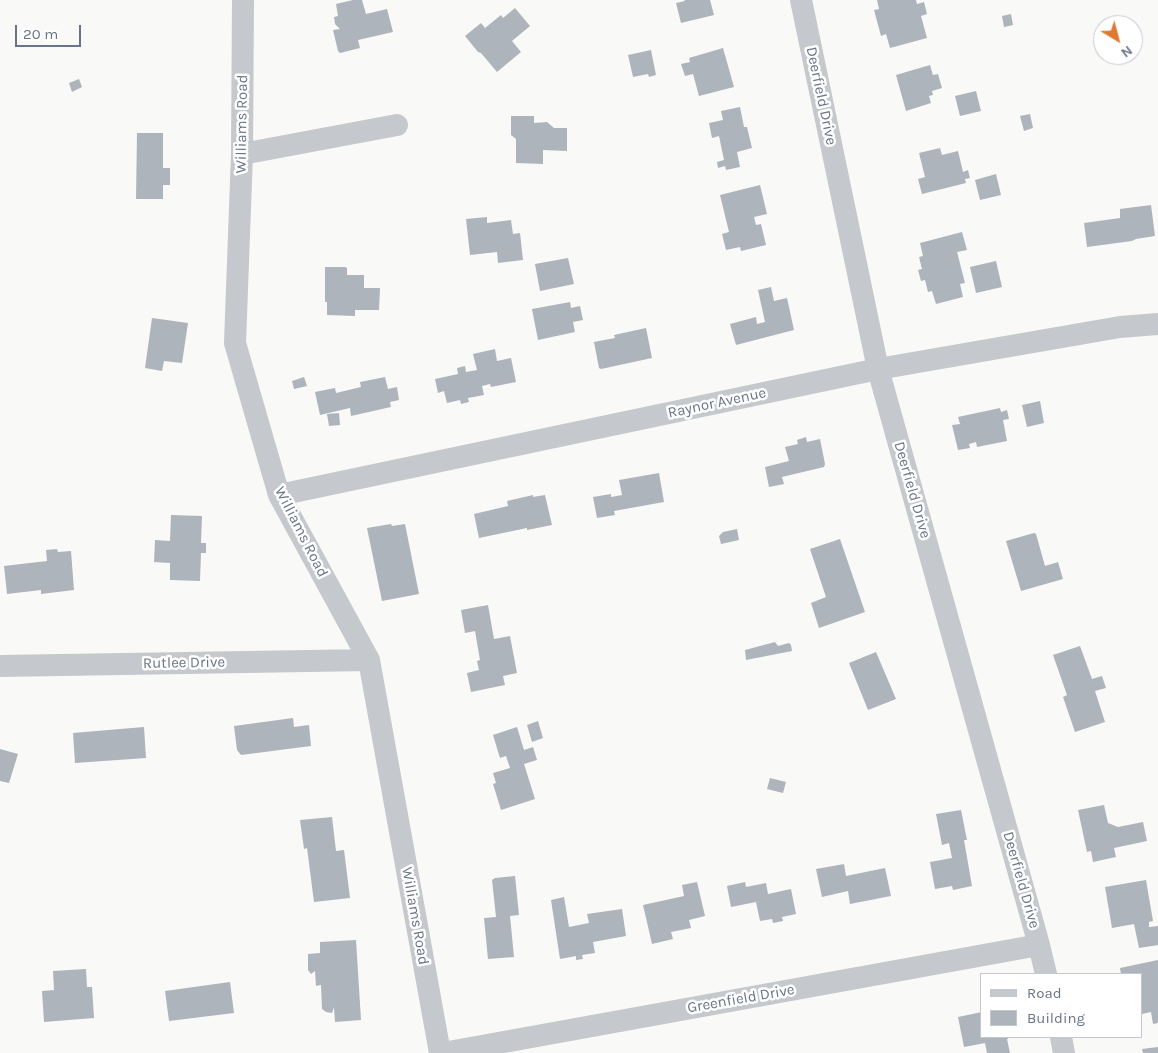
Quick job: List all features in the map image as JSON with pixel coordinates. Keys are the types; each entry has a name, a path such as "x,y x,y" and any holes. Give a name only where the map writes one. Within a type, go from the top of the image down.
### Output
{"street":[{"name":"Williams Road","path":"243,0 242,154 235,343 279,495 368,660 441,1053"},
{"name":"Deerfield Drive","path":"801,0 878,369 1046,973"},
{"path":"242,154 397,125"},
{"name":"Raynor Avenue","path":"279,495 878,369 1120,327 1158,324"},
{"name":"Rutlee Drive","path":"0,666 368,660"},
{"name":"Greenfield Drive","path":"441,1053 1039,945"},
{"path":"1060,1038 1064,1053"}],"building":[{"path":"362,0 366,14 387,9 393,32 358,40 360,48 340,53 333,30 340,29 335,24 334,17 338,16 336,4"},
{"path":"684,0 710,0 714,15 681,23 676,3"},
{"path":"877,0 916,0 917,4 924,2 927,14 921,16 927,38 890,48 886,34 881,36 874,10 879,9"},
{"path":"515,8 530,26 512,41 521,52 497,72 465,36 481,23 485,28 501,15 503,18"},
{"path":"1011,14 1013,25 1004,27 1002,16"},
{"path":"723,48 734,87 699,96 693,74 685,76 681,64 690,62 689,58"},
{"path":"651,50 656,75 649,77 648,74 633,77 628,55"},
{"path":"930,65 933,75 938,74 942,88 932,91 933,95 929,96 931,103 906,111 896,75"},
{"path":"79,79 82,87 72,92 69,83"},
{"path":"976,91 981,111 960,116 955,96"},
{"path":"740,107 744,127 747,127 752,148 737,152 740,167 726,170 725,166 718,168 717,162 724,160 719,136 712,138 709,123 723,120 721,111"},
{"path":"1030,114 1033,128 1024,131 1020,116"},
{"path":"511,116 534,116 534,123 547,122 554,128 567,128 567,151 543,150 543,164 516,163 516,139 511,135"},
{"path":"137,133 163,133 163,168 170,168 170,185 163,185 163,199 136,199"},
{"path":"940,148 942,155 958,151 963,172 968,170 970,178 965,179 966,183 922,194 918,179 925,177 919,153"},
{"path":"996,174 1001,195 980,200 975,180"},
{"path":"760,185 767,214 754,217 756,225 761,224 766,245 741,251 740,247 726,250 722,234 729,232 720,195"},
{"path":"1151,205 1155,236 1087,247 1084,223 1120,218 1120,209"},
{"path":"487,217 487,223 511,220 513,234 520,233 523,260 498,263 497,252 470,255 466,219"},
{"path":"962,232 967,250 957,252 965,283 960,284 963,297 936,304 932,291 928,292 925,280 921,281 918,270 922,269 919,257 923,256 920,243"},
{"path":"568,258 574,284 540,291 535,264"},
{"path":"996,261 1002,287 976,293 970,267"},
{"path":"325,267 345,267 347,268 347,275 364,275 364,288 380,288 379,310 355,310 355,316 327,315"},
{"path":"771,287 774,301 787,298 794,330 736,345 730,324 756,317 757,324 765,322 758,290"},
{"path":"570,302 571,308 580,306 583,320 573,322 575,332 538,340 532,309"},
{"path":"152,318 188,323 182,363 164,361 162,371 145,368"},
{"path":"646,328 652,358 599,368 594,342 615,338 614,335"},
{"path":"495,349 497,361 511,358 516,382 491,387 490,384 482,386 484,395 468,398 469,402 461,404 460,400 447,403 444,391 438,393 435,379 458,374 457,368 465,366 466,372 477,370 473,354"},
{"path":"304,377 307,386 294,389 292,381"},
{"path":"385,377 388,389 397,387 399,400 390,402 391,407 351,416 350,408 320,415 315,392 335,388 336,393 361,387 360,382"},
{"path":"1040,401 1044,423 1027,427 1022,405"},
{"path":"1000,408 1001,412 1007,410 1009,419 1003,420 1007,441 977,447 976,442 969,444 970,448 958,450 952,425 960,424 958,417"},
{"path":"339,413 340,425 329,426 327,414"},
{"path":"806,437 807,442 820,439 824,467 782,477 784,484 769,487 765,467 789,461 785,447 798,444 797,440"},
{"path":"659,473 664,502 614,511 615,515 597,518 593,497 611,494 611,497 622,495 619,480"},
{"path":"533,495 533,497 545,495 552,525 479,538 474,514 508,506 507,501"},
{"path":"171,515 202,516 201,543 206,543 206,553 201,553 200,581 170,580 170,563 154,562 155,540 170,541"},
{"path":"391,524 392,526 405,524 419,594 382,601 367,528"},
{"path":"737,529 739,540 721,544 719,536 723,532"},
{"path":"1036,534 1045,566 1058,562 1063,579 1021,591 1006,541"},
{"path":"840,539 865,612 819,628 811,603 826,597 810,549"},
{"path":"57,549 58,552 71,551 74,590 41,594 41,590 7,594 4,566 47,561 46,550"},
{"path":"488,605 494,639 510,636 517,673 503,676 505,685 471,692 467,673 479,670 477,661 480,660 475,631 465,633 461,610"},
{"path":"775,642 778,646 789,643 792,651 746,660 745,650"},
{"path":"1080,646 1092,679 1102,676 1106,688 1095,691 1105,722 1075,732 1063,697 1067,695 1053,655"},
{"path":"876,652 896,699 868,710 849,663"},
{"path":"293,718 294,727 309,725 311,746 241,755 237,750 234,726"},
{"path":"538,721 543,738 532,742 527,725"},
{"path":"144,727 146,758 75,763 73,733"},
{"path":"517,727 524,750 533,747 537,760 524,764 535,799 501,810 493,784 496,783 493,773 510,768 506,756 500,758 493,735"},
{"path":"0,749 18,754 9,783 0,781"},
{"path":"770,778 786,782 783,793 767,789"},
{"path":"1104,805 1108,823 1118,827 1143,822 1147,841 1114,848 1116,857 1093,862 1091,851 1087,852 1078,810"},
{"path":"961,810 967,840 964,840 972,886 953,890 952,886 935,889 930,862 952,858 949,843 942,845 936,814"},
{"path":"332,817 336,851 344,850 350,898 314,902 307,848 304,849 300,820"},
{"path":"844,864 846,876 885,868 891,896 850,904 848,891 822,897 816,869"},
{"path":"515,876 519,915 510,916 514,957 488,959 484,918 496,917 492,880"},
{"path":"1146,880 1153,921 1149,922 1149,927 1158,926 1158,945 1139,948 1134,924 1112,928 1105,887"},
{"path":"697,882 705,916 689,920 691,928 671,932 673,939 652,944 643,905 684,896 682,885"},
{"path":"745,882 746,887 766,883 768,894 791,889 796,914 782,917 783,921 773,923 772,919 760,921 756,902 731,907 727,886"},
{"path":"564,897 569,927 589,923 587,914 622,909 626,936 593,942 595,953 582,955 583,959 576,960 576,956 560,959 551,900"},
{"path":"356,940 361,1020 335,1022 334,1007 332,1013 322,1009 321,985 316,986 315,971 311,974 308,970 308,954 320,953 320,942"},
{"path":"1158,960 1158,1023 1153,1024 1151,1012 1143,1014 1143,973 1121,973 1120,968"},
{"path":"86,969 87,987 92,987 94,1018 44,1022 42,991 54,990 53,971"},
{"path":"230,982 234,1013 169,1021 165,991"},
{"path":"980,1012 980,1038 1008,1038 1010,1053 987,1053 985,1043 964,1047 958,1017"},
{"path":"1158,1047 1158,1053 1143,1053 1142,1049"}]}
